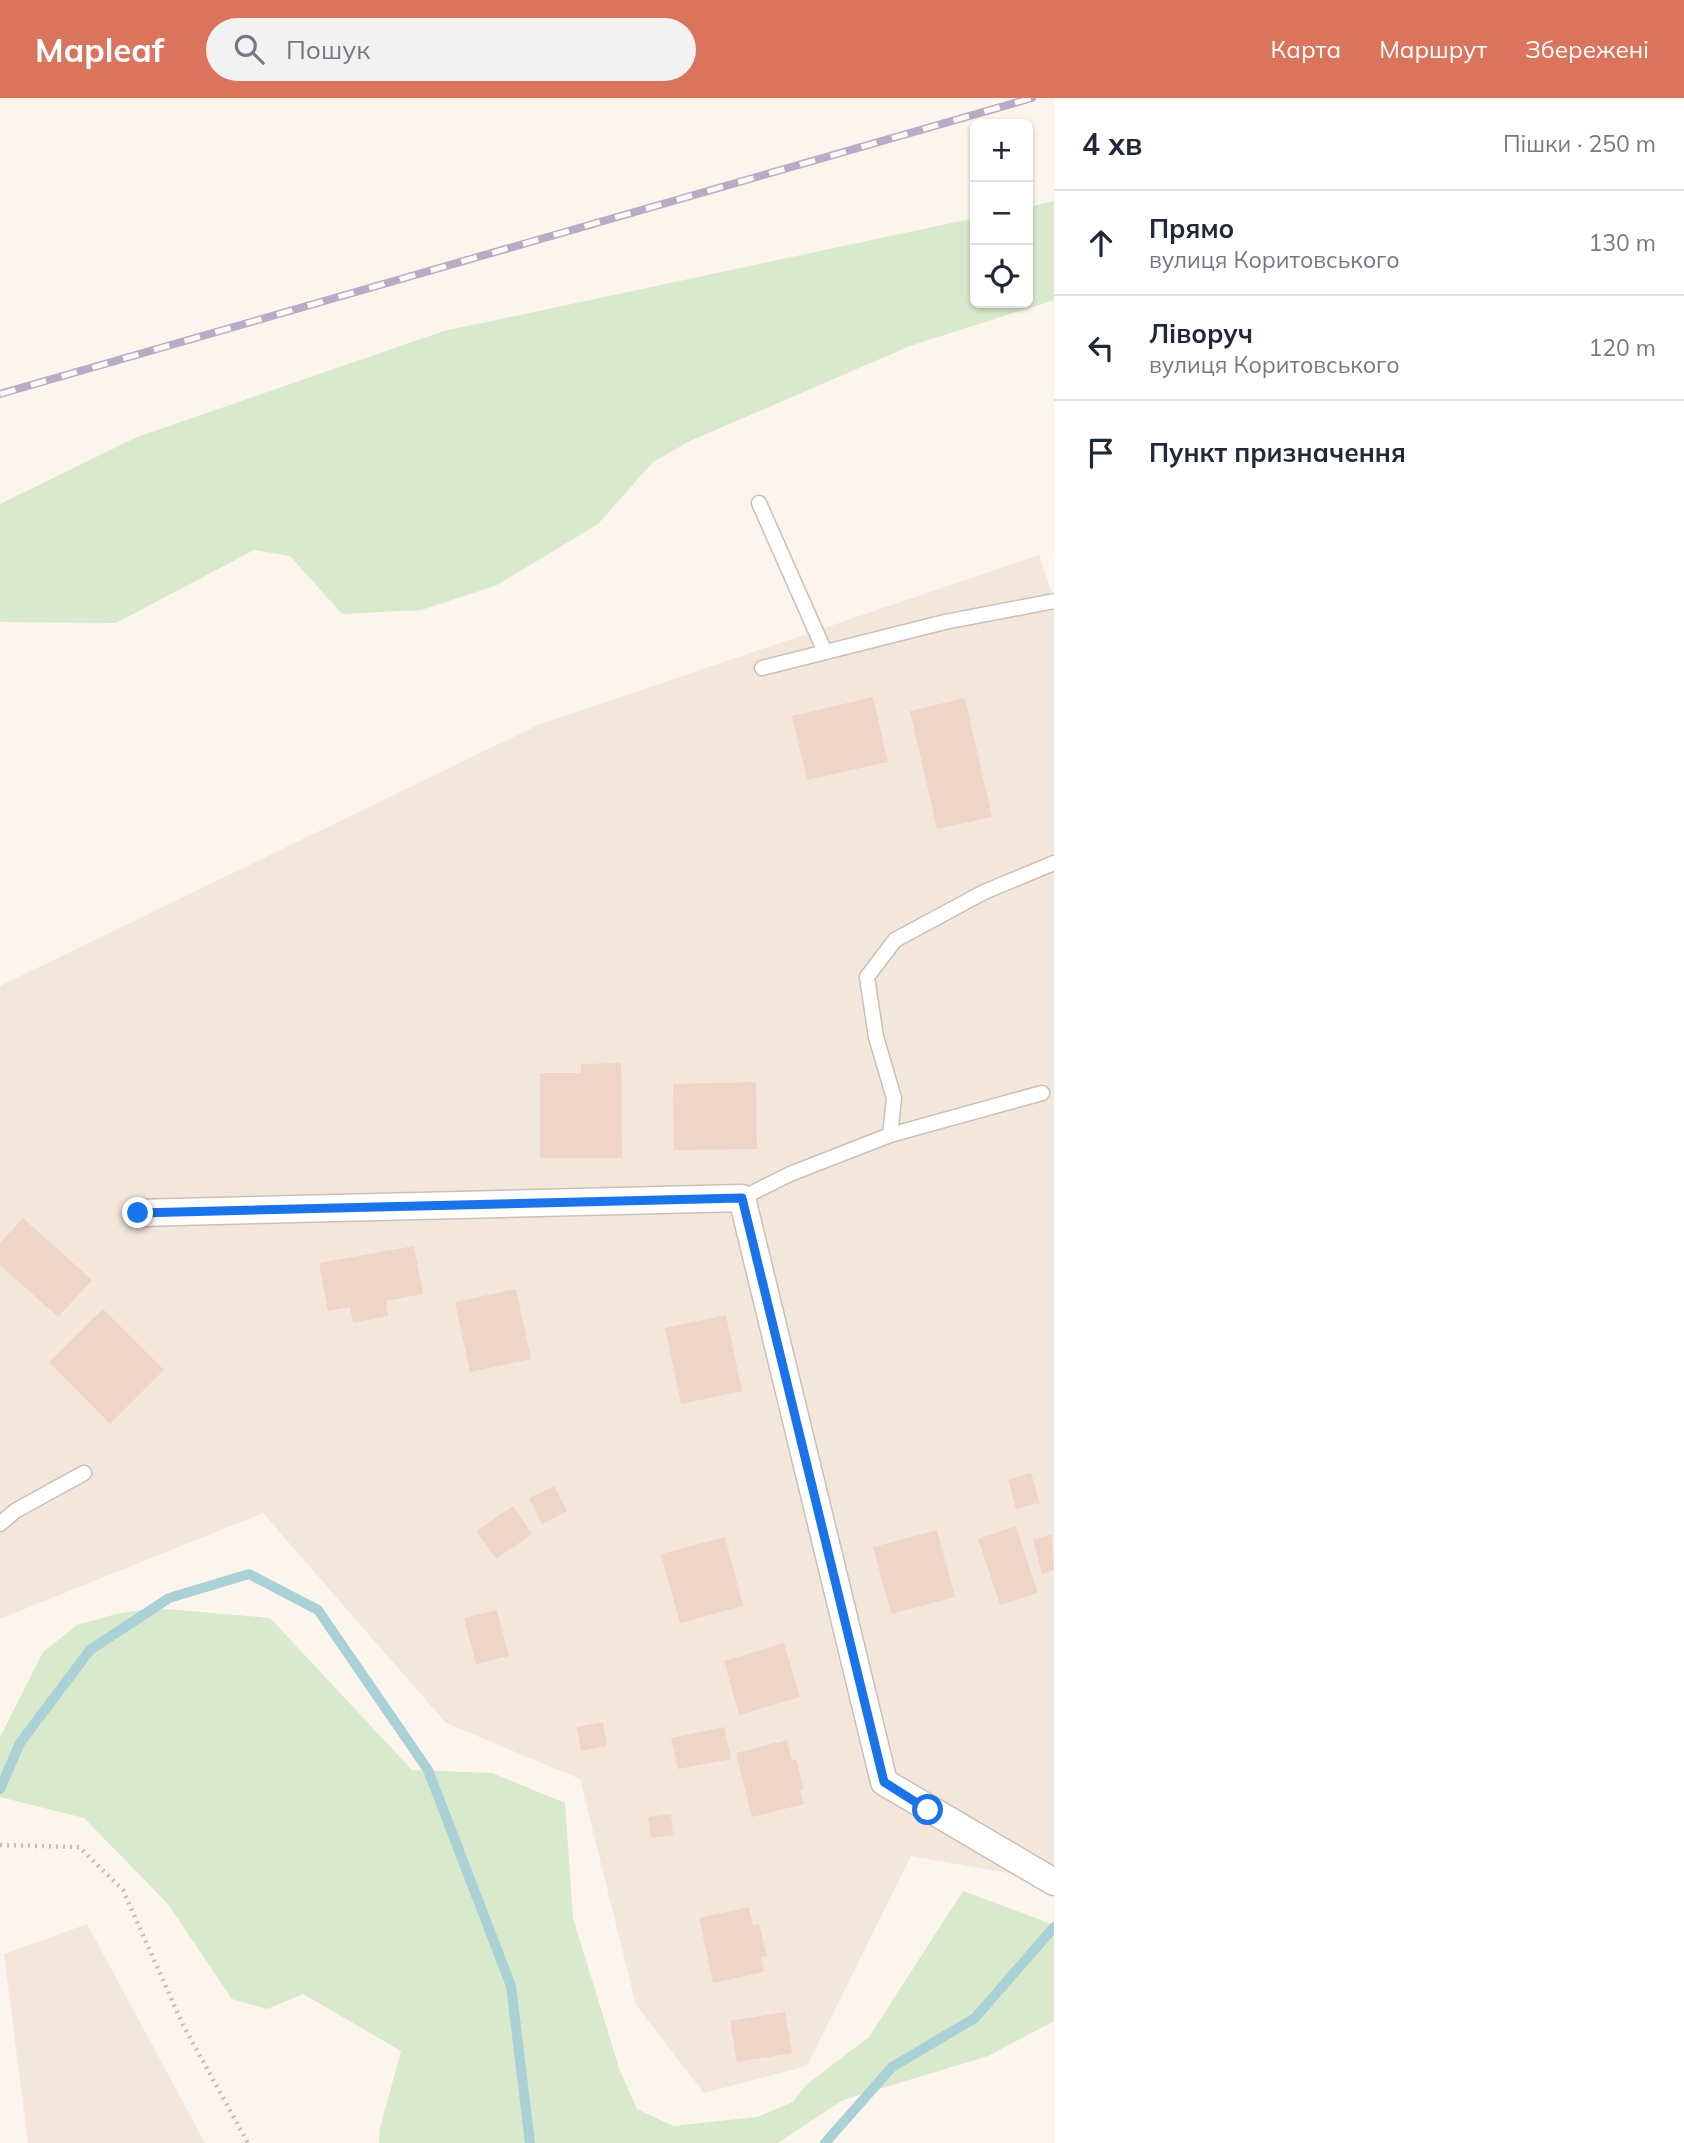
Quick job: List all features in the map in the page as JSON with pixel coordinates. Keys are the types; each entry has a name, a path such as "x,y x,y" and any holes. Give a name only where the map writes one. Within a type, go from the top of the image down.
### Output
{"street":[{"path":"138,1213 742,1198 884,1782 1054,1882"}],"lane":[{"path":"759,503 825,652"},
{"path":"762,668 945,622 1054,601"},
{"path":"890,1135 894,1098 876,1037 867,977 895,940 984,892 1054,863"},
{"path":"742,1198 813,1164 890,1135 1042,1093"},
{"path":"0,1524 15,1511 84,1472"}],"path":[{"path":"0,1845 79,1847 124,1890 183,2025 248,2143"}],"shaded area":[{"path":"1039,555 1054,599 1054,1881 911,1856 807,2066 704,2093 636,2005 580,1779 446,1723 263,1513 0,1619 0,986 538,725"},
{"path":"87,1924 205,2143 28,2143 4,1954"}],"green space":[{"path":"1054,201 1054,300 1033,307 1033,245 1033,206"},
{"path":"970,219 970,308 1029,308 910,346 690,441 653,462 598,524 495,586 421,610 342,614 290,556 254,550 116,623 0,622 0,504 137,437 444,331"},
{"path":"154,1608 270,1618 412,1770 492,1773 565,1803 573,1918 620,2071 637,2109 673,2126 757,2117 793,2102 806,2085 869,2037 963,1891 1054,1925 1054,2021 988,2056 843,2100 778,2143 379,2143 380,2128 401,2051 303,1994 267,2009 232,1999 168,1904 84,1818 0,1797 0,1737 43,1652 77,1625 116,1614"}],"building":[{"path":"873,697 888,762 807,780 792,716"},
{"path":"965,698 992,817 937,829 910,711"},
{"path":"621,1063 622,1158 540,1158 540,1073 581,1073 581,1064"},
{"path":"756,1082 757,1149 674,1150 673,1084"},
{"path":"23,1218 92,1280 58,1317 0,1265 0,1243"},
{"path":"414,1246 423,1294 386,1301 388,1316 353,1323 350,1307 328,1311 319,1263"},
{"path":"516,1289 531,1359 470,1372 455,1302"},
{"path":"103,1309 164,1370 110,1424 49,1362"},
{"path":"726,1315 742,1391 681,1404 665,1328"},
{"path":"1031,1473 1040,1503 1016,1509 1008,1480"},
{"path":"554,1486 567,1511 542,1524 529,1498"},
{"path":"513,1506 532,1534 496,1559 476,1531"},
{"path":"1016,1526 1038,1593 1000,1605 978,1539"},
{"path":"937,1530 955,1597 891,1614 873,1547"},
{"path":"1051,1534 1054,1570 1042,1574 1033,1540"},
{"path":"725,1537 743,1606 680,1623 661,1554"},
{"path":"497,1610 509,1656 476,1664 464,1618"},
{"path":"784,1643 800,1697 739,1715 724,1661"},
{"path":"603,1722 607,1746 581,1751 577,1727"},
{"path":"724,1727 731,1759 678,1769 671,1738"},
{"path":"787,1740 792,1760 796,1759 804,1789 800,1790 804,1804 752,1817 736,1753"},
{"path":"671,1814 673,1835 651,1838 648,1817"},
{"path":"749,1907 753,1925 759,1924 767,1956 761,1957 764,1972 713,1983 699,1918"},
{"path":"785,2012 792,2053 737,2062 730,2021"}],"waterway":[{"path":"0,1789 20,1743 90,1650 169,1598 249,1574 318,1610 428,1770 511,1986 530,2143"},
{"path":"825,2143 892,2067 975,2018 1054,1927"}],"railway":[{"path":"0,394 1032,98"}],"route":[{"path":"138,1213 742,1198 884,1782 928,1810"}]}
